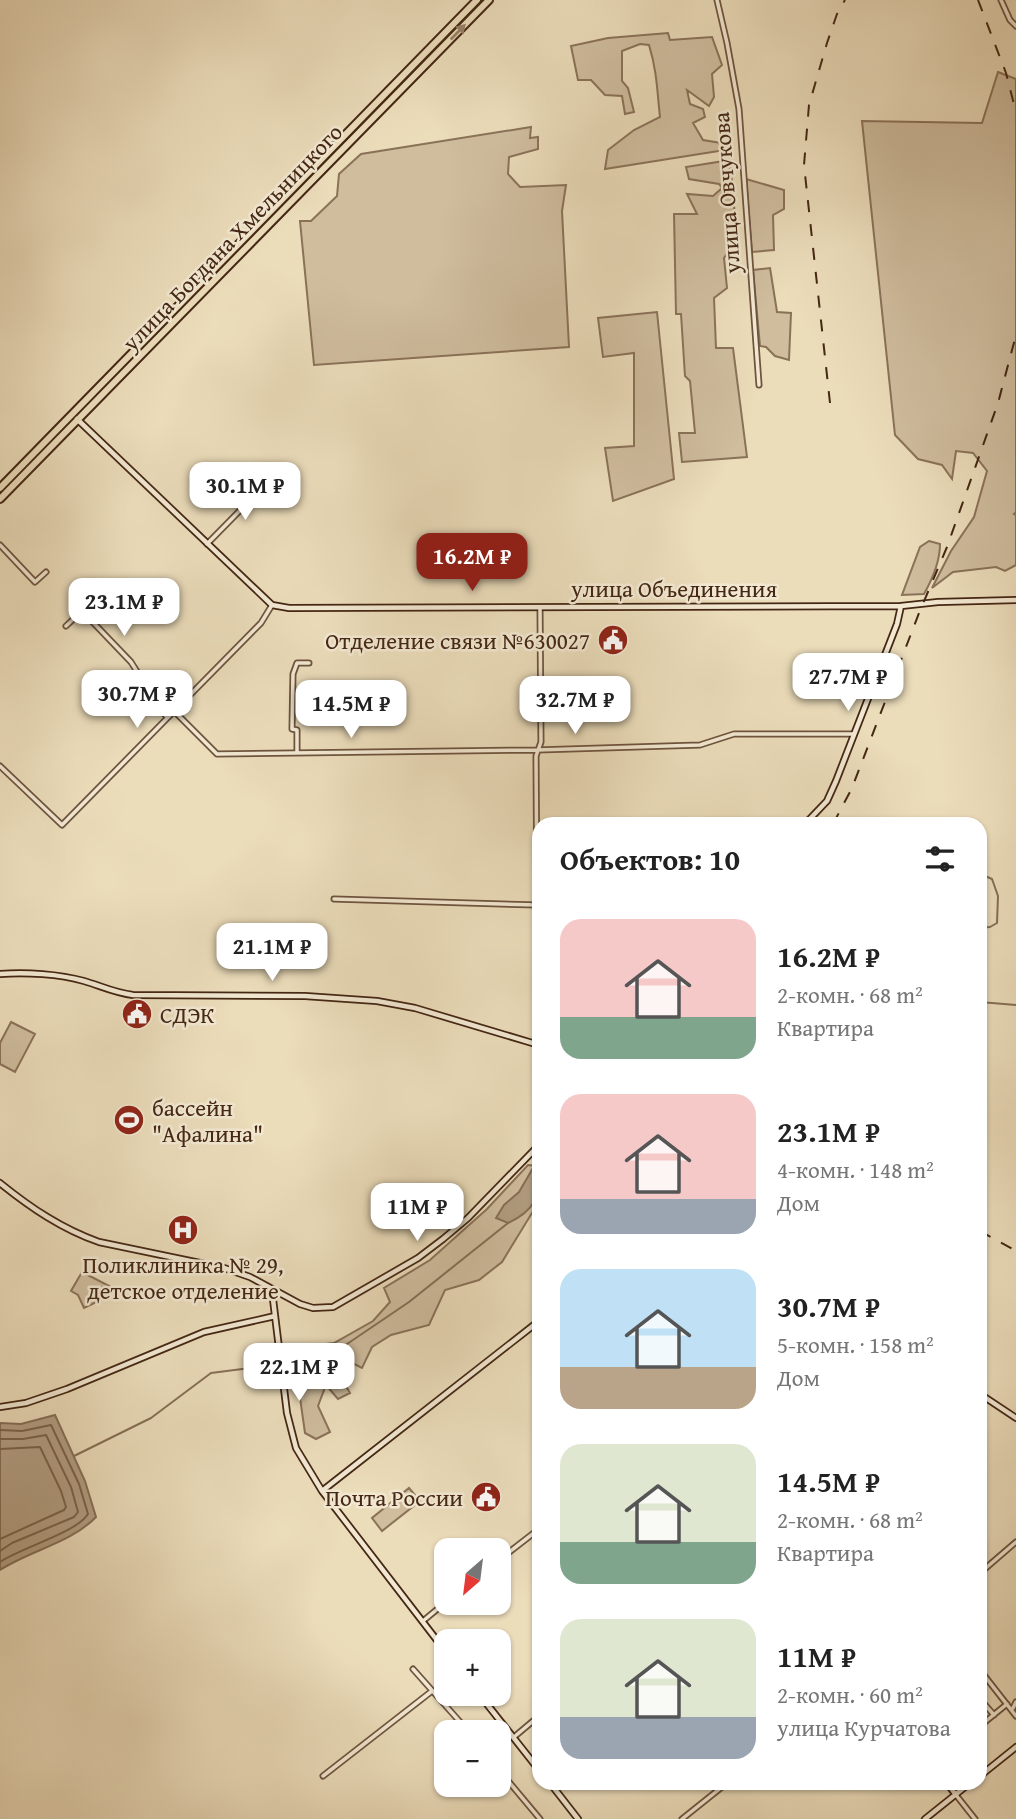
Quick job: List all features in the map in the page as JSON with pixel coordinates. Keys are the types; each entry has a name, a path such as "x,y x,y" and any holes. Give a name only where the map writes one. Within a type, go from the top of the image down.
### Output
{"highway":[{"name":"улица Богдана Хмельницкого","path":"361,125 477,0"},
{"name":"улица Богдана Хмельницкого","path":"0,499 142,348 361,125 489,0"},
{"name":"улица Богдана Хмельницкого","path":"0,488 75,417"}],"main road":[{"path":"75,417 272,605"},
{"name":"улица Объединения","path":"272,605 289,608 901,606 938,601 1016,600"},
{"path":"812,817 827,801 897,625 901,606"},
{"path":"0,974 73,979 132,995 305,996 377,1001 415,1008 532,1043"},
{"path":"0,1183 47,1218 80,1236 224,1268 313,1308 324,1309 345,1302 418,1258 475,1211 532,1152"},
{"path":"272,1290 287,1413 296,1448 321,1491 434,1636"},
{"path":"0,1406 26,1403 66,1389 204,1332 275,1316"},
{"path":"321,1491 532,1326"},
{"path":"987,1399 1016,1418"},
{"path":"488,1706 532,1761"},
{"path":"987,1770 1016,1747"},
{"path":"555,1790 578,1819"},
{"path":"952,1790 956,1795"},
{"path":"925,1819 962,1790"}],"street":[{"name":"улица Овчукова","path":"717,0 738,109 759,385"},
{"path":"1001,0 1010,20 1016,26"},
{"path":"207,544 266,484"},
{"path":"0,545 35,582 46,572"},
{"path":"0,766 62,824 261,623 272,605"},
{"path":"537,817 537,750 541,741 540,606"},
{"path":"66,626 81,612 85,614 131,662 141,678 140,687 167,717"},
{"path":"297,753 297,730 292,729 293,674 297,663 309,663"},
{"path":"173,711 217,754 700,745 734,734 853,734"},
{"path":"334,898 532,906"},
{"path":"511,1550 532,1534"},
{"path":"987,1567 1016,1542"},
{"path":"423,1621 434,1612"},
{"path":"413,1669 458,1720"},
{"path":"987,1679 1016,1716"},
{"path":"323,1776 432,1691"},
{"path":"1013,1709 1016,1702"},
{"path":"987,1720 1007,1704"},
{"path":"987,1708 993,1715"},
{"path":"513,1738 532,1722"},
{"path":"511,1784 540,1819"},
{"path":"682,1819 718,1790"},
{"path":"956,1795 975,1819"}],"shaded area":[{"path":"668,33 670,40 712,37 722,65 712,74 714,97 709,106 687,90 690,104 703,109 705,117 693,123 703,140 721,143 725,150 605,169 608,150 634,130 660,117 652,54 649,45 640,44 622,51 622,81 628,88 634,112 625,114 622,96 605,95 591,80 578,80 571,46 608,38"},
{"path":"998,72 1016,79 1016,565 1005,571 996,567 953,572 932,588 951,551 974,517 987,471 973,453 956,451 952,479 942,465 918,459 895,435 862,121 982,123"},
{"path":"531,127 530,138 538,137 538,149 509,157 508,174 520,187 566,185 562,211 569,347 314,365 300,221 311,221 337,196 339,174 361,154"},
{"path":"730,160 737,240 724,258 727,288 714,298 716,348 733,348 747,457 682,462 679,433 695,433 690,381 685,376 681,314 676,314 674,214 697,214 687,194 713,196 722,188 719,184 689,179 686,167"},
{"path":"746,179 784,190 784,209 773,215 774,250 752,252"},
{"path":"770,268 777,312 791,313 789,360 775,356 766,347 760,346 753,270"},
{"path":"657,312 674,479 613,501 605,448 634,446 634,353 603,357 598,318"},
{"path":"929,541 940,544 940,551 924,594 902,595 920,547"},
{"path":"11,1022 35,1034 15,1072 0,1064 0,1043"},
{"path":"528,1165 532,1165 532,1213 502,1262 479,1280 445,1290 429,1325 391,1335 372,1347 362,1368 346,1360 335,1367 350,1393 338,1399 326,1385 318,1406 330,1432 316,1439 305,1433 293,1348 334,1343 373,1321 390,1302 384,1288 430,1260 487,1209"},
{"path":"82,1272 113,1288 110,1295 101,1287 105,1298 84,1308 78,1295 71,1291"},
{"path":"409,1488 420,1501 382,1531 372,1518"}],"water":[{"path":"532,1170 530,1208 508,1223 496,1218 504,1205 519,1192"},
{"path":"55,1415 85,1481 96,1517 63,1540 0,1570 0,1423 21,1424"}],"waterway":[{"path":"987,877 992,879 998,896 997,923 987,927"},
{"path":"987,1003 1016,1005"},
{"path":"293,1364 316,1362 347,1344 409,1302 508,1223"},
{"path":"74,1456 151,1418 211,1373 274,1365"}],"railway":[{"path":"830,403 804,165 809,105 827,43 845,0"},
{"path":"978,0 1006,73 1016,112"},
{"path":"837,817 852,788 947,547 998,403 1016,335"},
{"path":"987,1235 1016,1251"}],"place":[{"name":"Отделение связи №630027","path":"613,640"},
{"name":"СДЭК","path":"137,1014"},
{"name":"бассейн \"Афалина\"","path":"129,1120"},
{"name":"Поликлиника № 29, детское отделение","path":"183,1230"},
{"name":"Почта России","path":"486,1497"}]}
